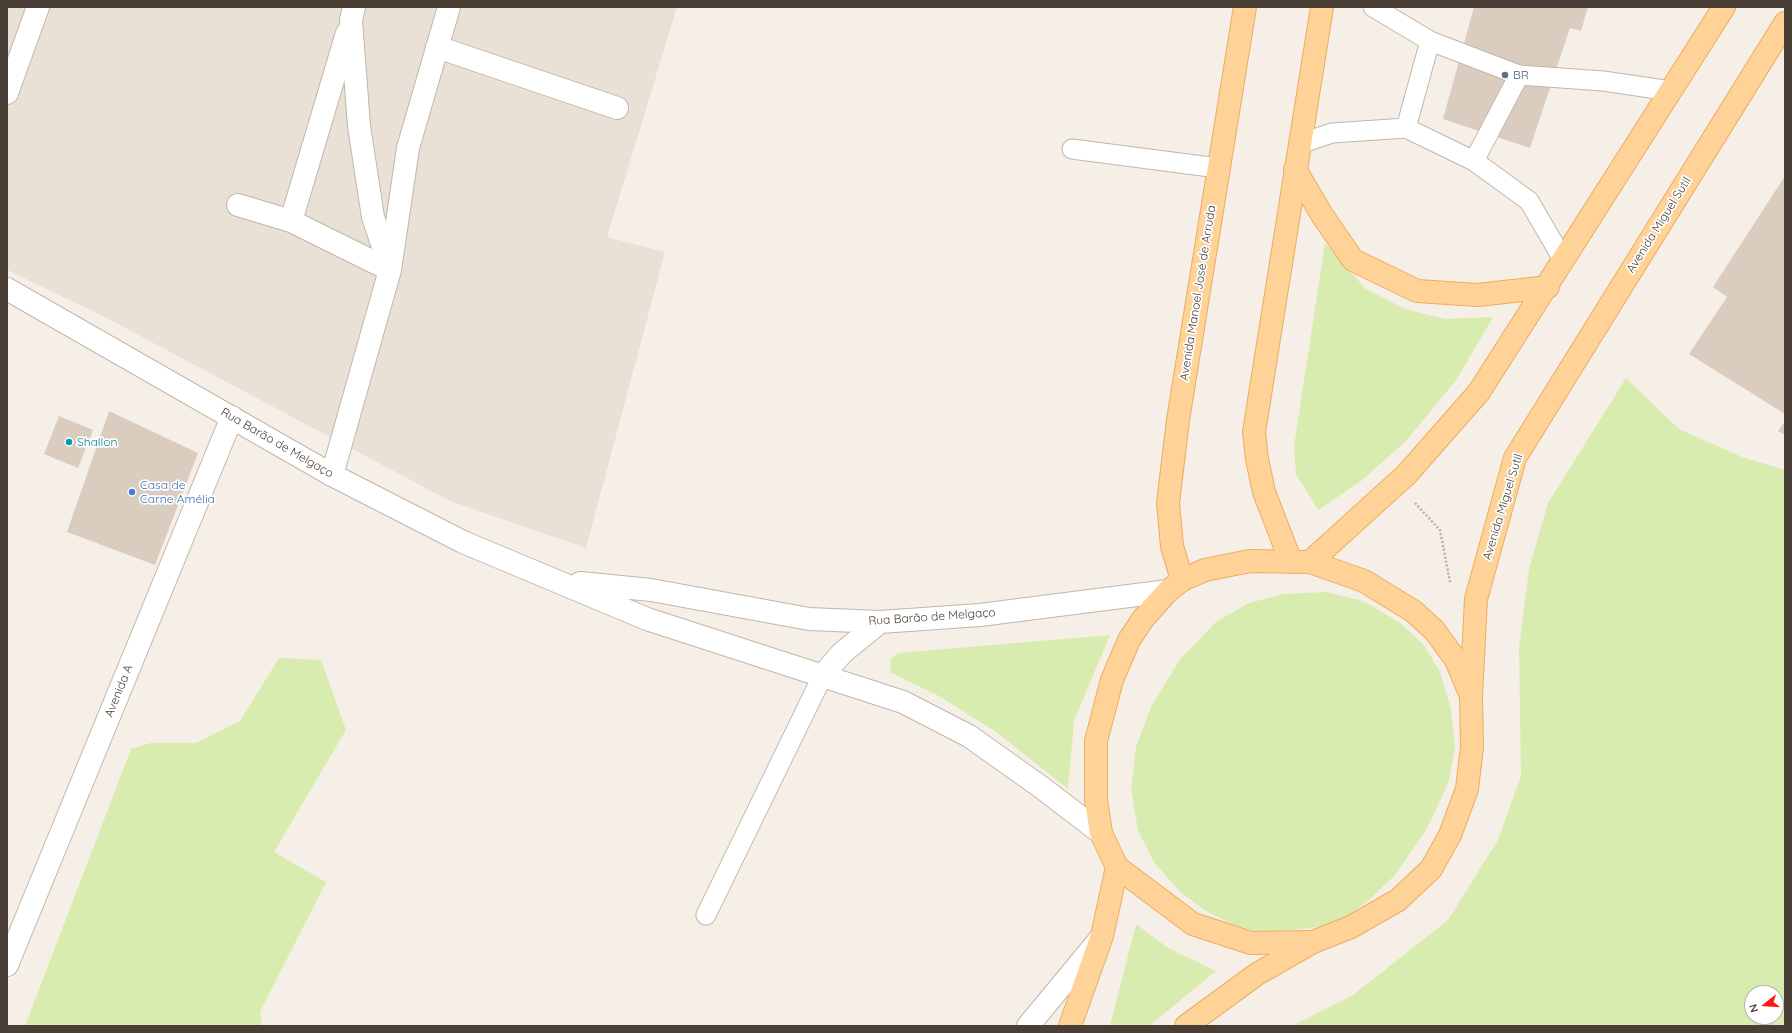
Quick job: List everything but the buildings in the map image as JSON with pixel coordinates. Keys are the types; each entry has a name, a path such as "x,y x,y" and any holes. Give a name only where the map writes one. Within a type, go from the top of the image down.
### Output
{"main road":[{"name":"Avenida Manoel José de Arruda","path":"1175,585 1168,503 1178,420 1244,7"},
{"path":"1300,562 1264,492 1257,459 1254,432 1322,7"},
{"path":"1300,562 1407,474 1479,392 1548,286 1724,7"},
{"name":"Avenida Miguel Sutil","path":"1186,1026 1257,974 1313,942 1352,927 1398,900 1431,869 1450,835 1467,789 1472,747 1471,696 1476,599 1516,458 1584,344 1785,23"},
{"path":"1295,169 1322,215 1353,260 1417,291 1478,295 1548,286"},
{"path":"1070,1026 1102,936 1117,867 1101,833 1096,800 1096,741 1112,680 1129,640 1143,620 1175,585 1205,570 1250,561 1300,562 1364,580 1413,611 1434,630 1456,660 1471,696"},
{"name":"Avenida Miguel Sutil","path":"1117,867 1192,924 1251,943 1313,942"}],"street":[{"path":"7,93 38,7"},
{"path":"332,475 390,270 408,148 449,7"},
{"path":"353,14 359,126 373,217 390,270"},
{"path":"291,221 353,14"},
{"path":"437,47 617,108"},
{"path":"238,205 291,221 390,270"},
{"name":"Rua Barão de Melgaço","path":"7,289 332,475 463,542 647,618 903,702 969,736 1041,787 1101,833"},
{"name":"Avenida A","path":"7,965 232,417"},
{"name":"Rua Barão de Melgaço","path":"555,580 651,590 809,619 880,622 980,615 1175,585"},
{"path":"823,675 842,653 880,622"},
{"path":"1028,1026 1102,936"}],"lane":[{"path":"1373,7 1430,41 1519,74 1602,81 1671,91"},
{"path":"1406,128 1430,41"},
{"path":"1474,161 1519,74"},
{"path":"1299,144 1332,133 1406,128 1474,161 1530,201 1564,260"},
{"path":"1072,149 1218,168"},
{"path":"706,915 823,675"}],"path":[{"path":"1397,483 1440,530 1450,586 1479,586"}],"shaded area":[{"path":"7,7 677,7 607,237 665,252 586,548 450,501 99,314 7,270"}],"green space":[{"path":"1325,243 1366,289 1405,309 1445,319 1493,317 1457,379 1406,441 1361,481 1318,510 1296,474 1294,446"},
{"path":"1626,378 1679,429 1742,457 1785,470 1785,1026 1292,1026 1353,995 1448,920 1498,840 1521,776 1519,648 1529,569 1548,503"},
{"path":"1326,592 1363,601 1399,622 1424,645 1440,672 1451,709 1455,748 1448,784 1426,830 1395,875 1367,902 1345,917 1317,927 1277,932 1255,931 1232,924 1206,911 1181,893 1154,862 1138,831 1131,788 1136,747 1151,707 1180,659 1216,622 1249,603 1283,594"},
{"path":"1110,635 1074,721 1068,789 996,732 939,696 890,672 891,659 898,653"},
{"path":"279,658 321,660 346,730 274,852 326,882 260,1012 262,1026 25,1026 131,749 151,743 196,743 240,721"},
{"path":"1136,924 1168,948 1216,971 1149,1026 1110,1026"}],"place":[{"name":"BR","path":"1505,75"},
{"name":"Shallon","path":"69,442"},
{"name":"Casa de Carne Amélia","path":"132,492"}]}
